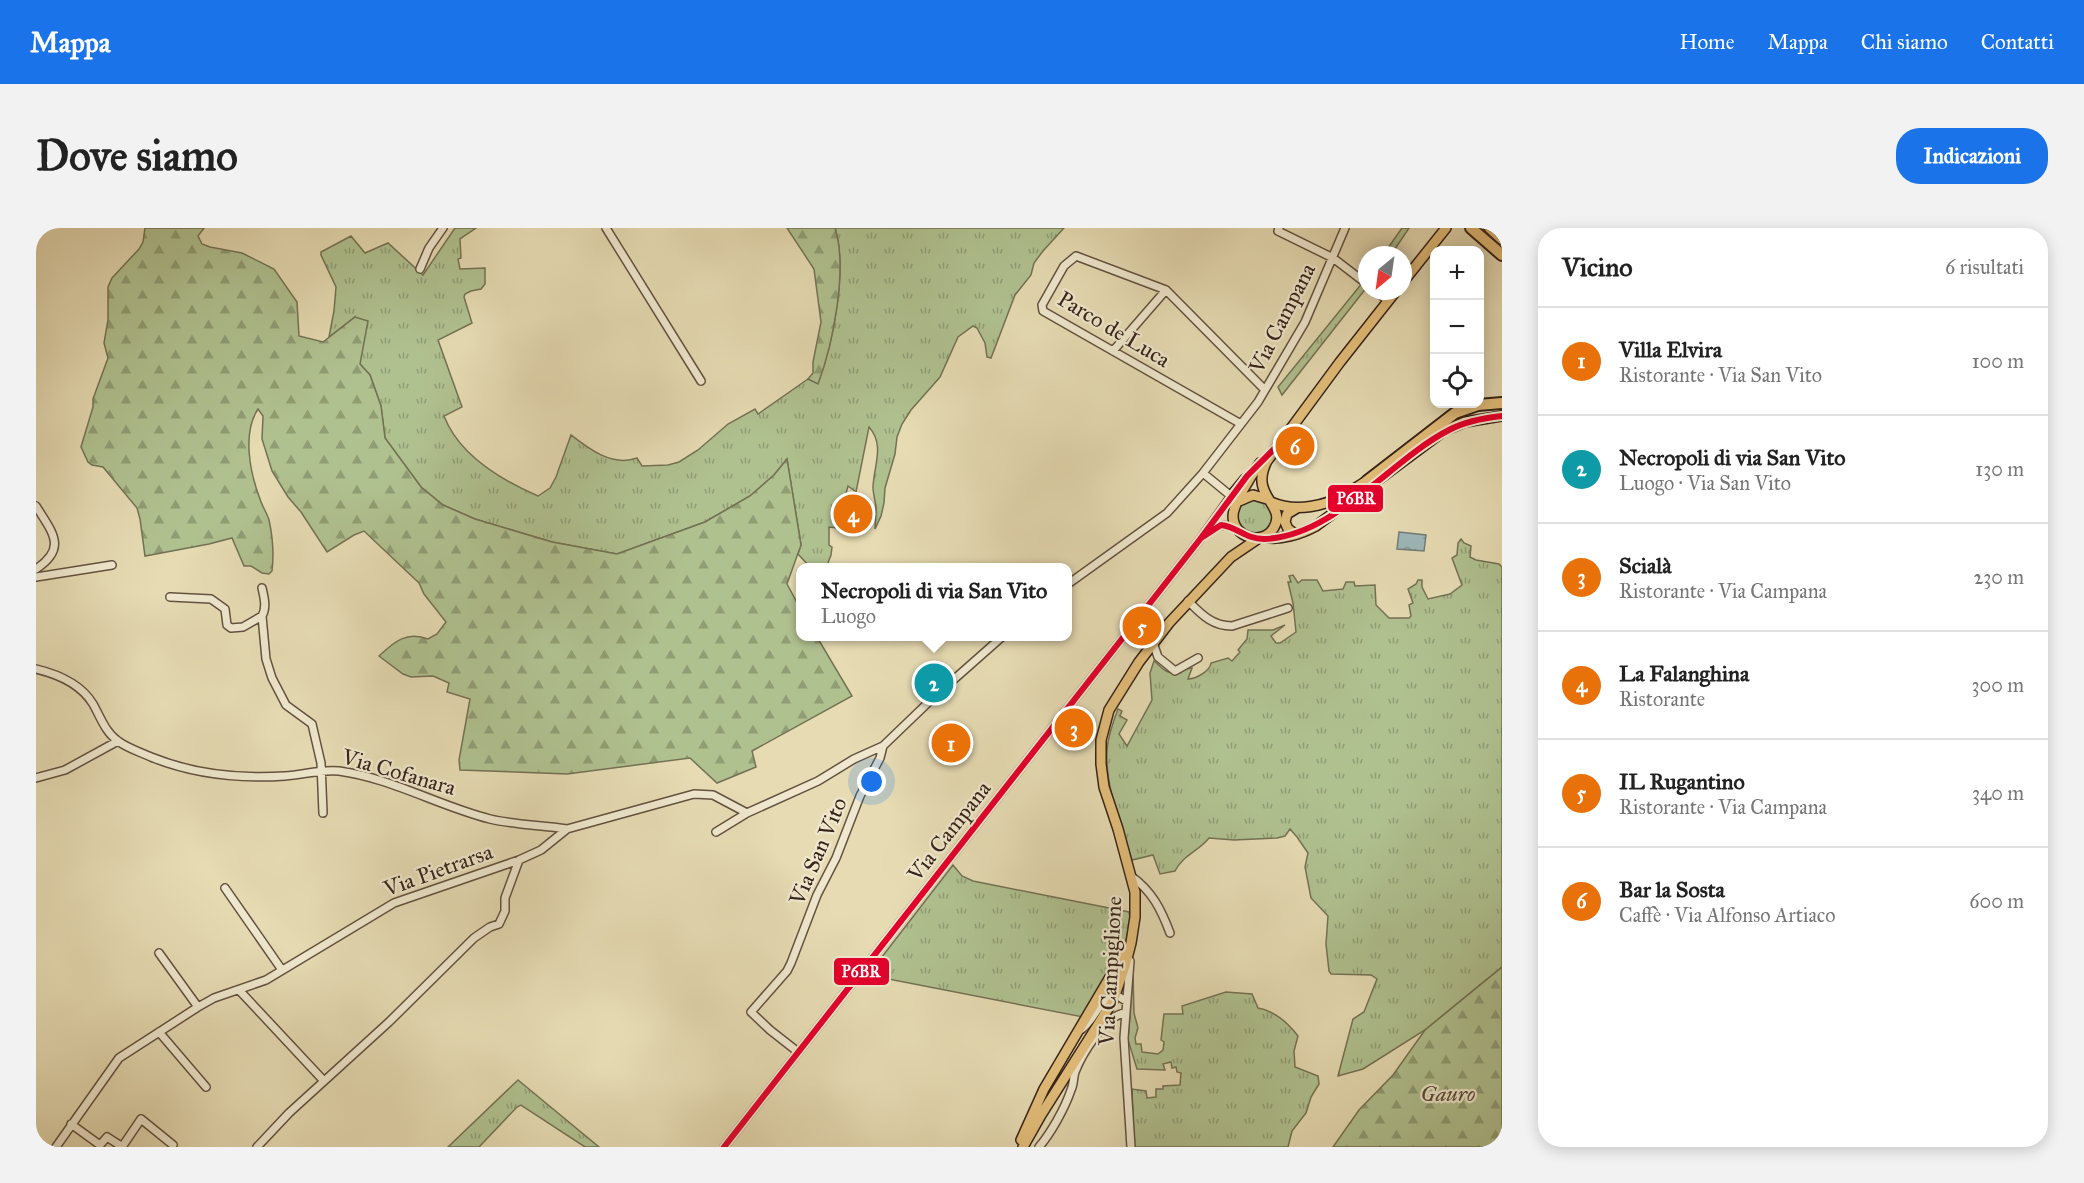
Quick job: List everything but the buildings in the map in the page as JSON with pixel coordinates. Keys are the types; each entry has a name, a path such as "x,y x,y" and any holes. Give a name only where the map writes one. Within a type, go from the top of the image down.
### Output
{"highway":[{"path":"1471,228 1502,255"},
{"path":"1490,228 1502,239"},
{"path":"1367,481 1455,413 1478,405 1502,403"}],"main road":[{"path":"1412,271 1446,228"},
{"path":"1261,538 1271,531 1276,522 1276,512 1262,487 1261,475 1276,447 1379,300"},
{"path":"1276,447 1260,464 1236,500 1233,513 1237,529 1250,538 1272,538 1308,530 1453,426 1478,418 1502,416"},
{"path":"1295,534 1288,529 1285,522 1287,514 1299,508 1340,497 1393,468"},
{"path":"1236,500 1253,495 1299,508"},
{"path":"1313,506 1322,513 1321,522"},
{"name":"Via Campiglione","path":"1231,557 1238,543 1237,529"},
{"name":"Via Campiglione","path":"1131,943 1135,917 1135,891 1104,787 1101,740 1109,710 1153,643 1188,601 1231,557 1261,538"},
{"path":"1023,1147 1116,995 1131,943"},
{"path":"1019,1147 1041,1096 1131,943"}],"street":[{"path":"420,269 429,248 442,228"},
{"path":"606,228 701,381"},
{"path":"1279,228 1278,231 1332,258 1358,278"},
{"name":"Via Campana","path":"1203,473 1265,390 1305,322 1346,228"},
{"name":"Parco de Luca","path":"1241,424 1043,311 1042,305 1064,266 1076,256 1166,290 1265,390"},
{"path":"1113,351 1166,290"},
{"path":"1072,581 1167,513 1203,473 1236,500"},
{"name":"Via Campana","path":"724,1147 1217,515 1236,500"},
{"path":"36,506 56,542 52,554 36,569"},
{"name":"Via Campana","path":"1201,538 1221,525 1237,529"},
{"path":"36,577 112,565"},
{"path":"262,588 266,659 272,678 286,705 312,724 316,734 322,770 320,775 323,813"},
{"path":"170,597 211,599 225,609 227,625 231,628 243,627 262,616"},
{"path":"1188,601 1206,618 1217,625 1225,626 1232,626 1288,608"},
{"name":"Via San Vito","path":"798,1052 752,1013 791,963 814,902 836,858 860,796 880,758 883,746 997,641"},
{"path":"1153,643 1158,657 1175,671 1198,658"},
{"name":"Via Cofanara","path":"36,669 63,678 86,695 109,732 118,741 151,757 193,771 237,777 265,777 322,770 362,776 489,819 525,826 567,829"},
{"path":"36,778 65,770 118,741"},
{"path":"716,832 747,813 818,781 854,759 883,746"},
{"name":"Via Pietrarsa","path":"56,1147 119,1059 198,1007 214,998 266,980 394,903 519,860 541,850 567,829 694,794 713,795 747,813"},
{"path":"257,1147 289,1113 388,1022 474,938 499,924 505,911 505,898 519,860"},
{"path":"1131,876 1148,889 1170,933"},
{"path":"225,888 282,970"},
{"name":"Via Campiglione","path":"1131,943 1124,1038 1131,1147"},
{"path":"159,953 198,1007"},
{"path":"239,990 324,1081"},
{"path":"1078,1031 1088,1025 1109,996 1116,995 1126,1001"},
{"path":"1039,1147 1072,1090 1076,1072 1089,1047 1107,1023 1117,1015 1125,1013"},
{"path":"159,1032 206,1087"},
{"path":"71,1124 99,1146 107,1137 121,1147 141,1119 173,1145"}],"green space":[{"path":"145,228 204,228 198,236 202,244 242,253 274,269 297,302 299,336 323,342 355,317 368,321 360,364 370,375 381,406 385,438 421,487 443,505 475,519 552,542 617,554 705,522 750,496 774,475 787,459 801,545 787,584 796,601 796,641 819,641 852,696 752,751 756,767 717,783 690,758 567,774 460,770 459,760 470,699 447,692 449,683 433,676 411,677 403,674 379,656 390,646 407,637 428,639 437,634 446,622 424,594 419,583 364,531 327,552 272,471 262,439 263,416 258,409 250,430 249,453 253,477 269,520 273,565 269,574 262,573 251,566 244,566 232,538 145,556 137,508 103,467 88,462 81,447 93,407 93,399 108,358 104,343 108,320 108,287 112,278 143,242"},
{"path":"455,228 476,228 460,239 461,258 458,259 460,269 485,268 485,284 481,289 471,291 464,297 472,323 438,340 462,407 444,416 460,443 483,465 538,496 550,488 556,477 571,435 593,451 610,458 628,460 637,458 642,466 668,465 679,462 698,450 728,424 755,409 758,414 808,379 818,383 829,348 837,306 840,264 835,228 1064,228 1034,263 1031,275 1015,295 991,358 987,357 985,343 977,328 973,326 958,337 940,377 911,410 902,424 885,488 881,516 875,529 876,507 873,487 878,448 874,434 869,427 856,492 848,486 837,528 829,527 829,545 832,547 828,563 806,563 798,554 801,545 787,459 774,475 750,496 705,522 617,554 552,542 475,519 443,505 421,487 385,438 381,406 370,375 360,364 355,317 329,337 336,287 321,252 351,236 365,253 388,243 423,275"},
{"path":"787,228 835,228 839,245 837,306 829,349 818,384 808,379 813,373 821,322 814,269"},
{"path":"1402,228 1409,228 1397,246 1389,246"},
{"path":"1358,288 1358,298 1282,395 1278,387"},
{"path":"1255,499 1268,504 1273,517 1268,530 1255,535 1242,530 1237,517 1242,504"},
{"path":"1461,539 1471,546 1470,557 1499,564 1502,567 1502,967 1425,1030 1363,1069 1338,1076 1353,1019 1364,1012 1377,979 1371,975 1331,974 1329,971 1326,944 1328,916 1311,898 1305,867 1308,853 1290,829 1285,836 1277,838 1234,840 1209,838 1182,861 1175,871 1160,874 1153,855 1132,860 1109,778 1107,750 1110,734 1118,709 1122,711 1120,716 1127,720 1119,734 1127,746 1152,700 1150,673 1154,661 1169,672 1192,668 1188,679 1191,679 1205,672 1211,663 1228,658 1232,661 1247,639 1248,630 1273,630 1285,625 1271,636 1276,643 1280,643 1296,632 1289,576 1293,575 1298,583 1302,580 1317,580 1323,591 1343,589 1346,582 1354,582 1355,586 1375,585 1376,605 1389,618 1409,618 1411,616 1409,605 1413,603 1408,589 1418,580 1422,580 1422,587 1428,599 1450,594 1462,585 1452,558 1457,555 1458,543"},
{"path":"953,865 962,876 973,881 1129,912 1130,924 1121,951 1083,1017 868,975"},
{"name":"Gauro","path":"1502,967 1502,1147 1333,1147 1359,1110 1393,1075 1425,1030"},
{"path":"1133,972 1134,1013 1138,1028 1135,1038 1136,1044 1141,1044 1142,1052 1158,1054 1163,1050 1164,1042 1161,1040 1164,1014 1183,1014 1182,1006 1226,992 1252,994 1258,1008 1275,1015 1294,1031 1298,1036 1294,1051 1295,1067 1318,1076 1319,1084 1311,1097 1306,1113 1292,1131 1288,1147 1134,1147 1132,1089 1146,1091 1147,1098 1156,1097 1156,1089 1163,1089 1163,1086 1180,1085 1181,1073 1177,1072 1176,1067 1172,1068 1171,1062 1163,1064 1165,1070 1137,1069 1128,1040"},
{"path":"518,1080 599,1147 585,1147 521,1105 479,1147 448,1147"}],"water":[{"path":"1399,532 1426,535 1424,551 1397,549"}],"transit line":[{"name":"P6BR","path":"1201,538 1221,525 1257,538 1290,535 1338,512 1405,459 1449,430 1475,420 1502,416"},
{"name":"P6BR","path":"724,1147 1201,538 1247,476 1276,447"}],"place":[{"name":"Bar la Sosta","path":"1295,446"},
{"name":"La Falanghina","path":"853,514"},
{"name":"IL Rugantino","path":"1142,626"},
{"name":"Necropoli di via San Vito","path":"934,683"},
{"name":"Scialà","path":"1074,728"},
{"name":"Villa Elvira","path":"951,743"}]}
